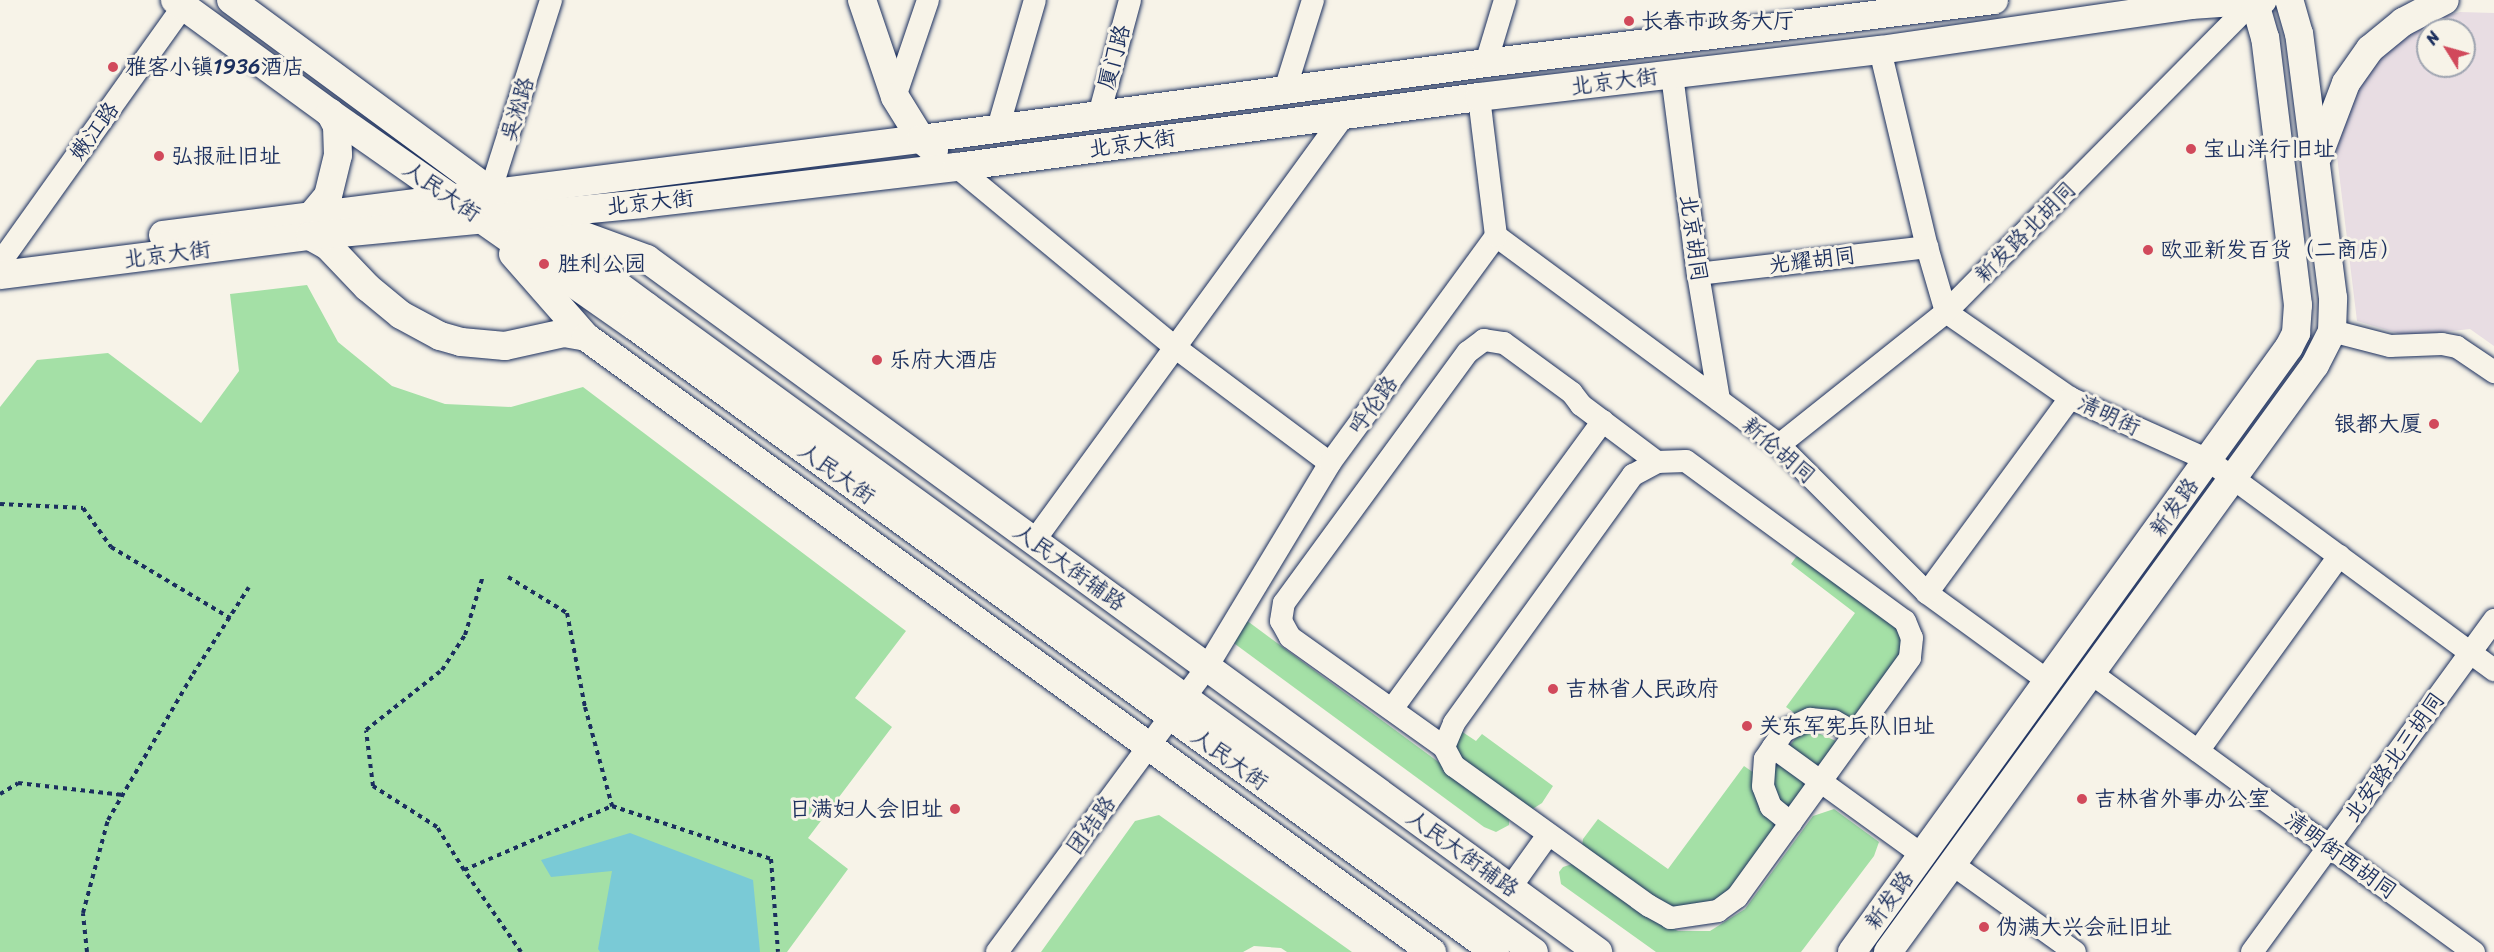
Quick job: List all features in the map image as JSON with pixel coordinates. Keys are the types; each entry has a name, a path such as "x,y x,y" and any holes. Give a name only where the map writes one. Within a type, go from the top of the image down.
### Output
{"main road":[{"name":"人民大街","path":"231,0 524,214 1178,707 1495,952"},
{"path":"862,0 895,97 921,138 957,167"},
{"name":"北京大街","path":"311,226 450,197 491,191 1994,0"},
{"name":"新发路","path":"1852,952 2208,460 2289,347 2296,333 2299,318 2265,38 2254,0"},
{"name":"北京大街","path":"2,262 311,226 482,218 641,204 957,167 1479,97 1880,50 2191,5 2263,0"},
{"name":"新发路","path":"1888,952 2315,365 2332,331 2333,298 2300,34 2289,0"},
{"path":"2316,165 2337,104 2363,58 2385,34 2445,0"},
{"name":"人民大街","path":"179,3 330,113 1178,707 1534,952"},
{"path":"330,113 337,126 338,155 328,196 311,226 367,287 401,315 440,336 461,342 505,346 564,333 586,337"},
{"name":"人民大街辅路","path":"524,214 646,259 1598,952"},
{"path":"482,218 586,337 1149,746 1418,948"}],"street":[{"name":"吴淞路","path":"482,218 551,0"},
{"path":"895,97 928,0"},
{"path":"998,128 1035,0"},
{"name":"厦门路","path":"1099,115 1130,0"},
{"path":"1285,90 1313,0"},
{"path":"1486,63 1505,0"},
{"name":"新发路北胡同","path":"1779,445 1946,312 2254,0"},
{"name":"嫩江路","path":"2,262 179,3"},
{"path":"1880,50 1927,247 1946,312"},
{"name":"北京胡同","path":"1672,75 1698,274 1719,400"},
{"path":"1479,97 1496,236"},
{"path":"1034,541 1344,114"},
{"path":"957,167 1176,348 1330,463"},
{"name":"新伦胡同","path":"1496,236 1779,445 1927,593 2048,681"},
{"name":"呼伦路","path":"1178,707 1208,667 1330,463 1496,236"},
{"name":"光耀胡同","path":"1698,274 1927,247"},
{"name":"清明街","path":"1946,312 2070,398 2208,460 2494,670"},
{"path":"2332,331 2390,346 2442,344 2457,347 2494,372"},
{"path":"1444,747 1454,723 1633,475 1658,462 1686,462 1905,621 1912,638 1910,658 1737,897 1718,911 1671,918 1649,906 1454,766 1444,747 1290,637 1281,621 1284,603 1468,352 1484,340 1504,343 1572,393 1581,405 1658,462"},
{"path":"1927,593 2070,398"},
{"path":"1392,710 1603,422"},
{"path":"2198,751 2339,556"},
{"name":"北安路北三胡同","path":"2252,952 2494,620"},
{"name":"清明街西胡同","path":"2091,673 2474,952"},
{"name":"团结路","path":"997,952 1178,707"},
{"path":"1791,823 1771,807 1763,786 1765,759 1784,731 1810,719 1834,721 1855,733"},
{"path":"1773,747 1922,855"},
{"path":"1510,888 1548,835"},
{"path":"1952,864 2075,952"}],"path":[{"path":"0,504 83,508 111,548 230,618"},
{"path":"508,577 567,613 585,707 612,806"},
{"path":"482,579 465,635 442,670 366,730 374,786 436,827 521,952"},
{"path":"87,952 83,913 108,820 193,674 249,587"},
{"path":"0,794 18,783 123,795"},
{"path":"464,870 612,806 771,859 778,952"}],"shaded area":[{"path":"2460,12 2494,13 2494,346 2470,329 2407,336 2357,321 2336,148 2346,108 2379,57 2416,29 2416,78 2476,78 2476,18 2440,18"}],"green space":[{"path":"307,285 338,342 392,386 445,404 511,407 583,387 906,631 855,698 892,727 808,838 848,869 787,952 0,952 0,407 37,360 108,353 201,423 239,371 230,294"},
{"path":"1807,556 1900,624 1906,649 1855,720 1800,717 1786,707 1855,613 1791,564 1796,557"},
{"path":"1246,620 1509,814 1509,825 1496,832 1484,827 1231,641"},
{"path":"1458,729 1476,741 1482,734 1553,786 1542,803 1531,810 1459,765 1451,745"},
{"path":"1816,732 1836,741 1821,763 1816,766 1789,747 1798,735"},
{"path":"1778,762 1804,781 1804,787 1788,808 1781,803 1770,775"},
{"path":"1744,766 1757,775 1779,823 1734,887 1715,902 1673,910 1582,847 1583,839 1598,819 1668,869"},
{"path":"1834,809 1879,842 1874,856 1801,952 1656,952 1561,884 1559,872 1563,867 1572,864 1580,866 1654,920 1678,931 1710,931 1745,909 1813,816"},
{"path":"1159,815 1352,952 1287,952 1281,948 1254,946 1243,952 1041,952 1135,821"}],"water":[{"path":"630,833 753,880 760,952 600,952 598,949 612,871 551,877 541,860"}],"place":[{"name":"长春市政务大厅","path":"1629,21"},
{"name":"雅客小镇1936酒店","path":"113,67"},
{"name":"宝山洋行旧址","path":"2191,149"},
{"name":"弘报社旧址","path":"159,156"},
{"name":"欧亚新发百货（二商店）","path":"2148,250"},
{"name":"胜利公园","path":"544,264"},
{"name":"乐府大酒店","path":"877,360"},
{"name":"银都大厦","path":"2434,424"},
{"name":"吉林省人民政府","path":"1553,689"},
{"name":"关东军宪兵队旧址","path":"1747,726"},
{"name":"吉林省外事办公室","path":"2082,799"},
{"name":"日满妇人会旧址","path":"955,809"},
{"name":"伪满大兴会社旧址","path":"1984,927"}]}
